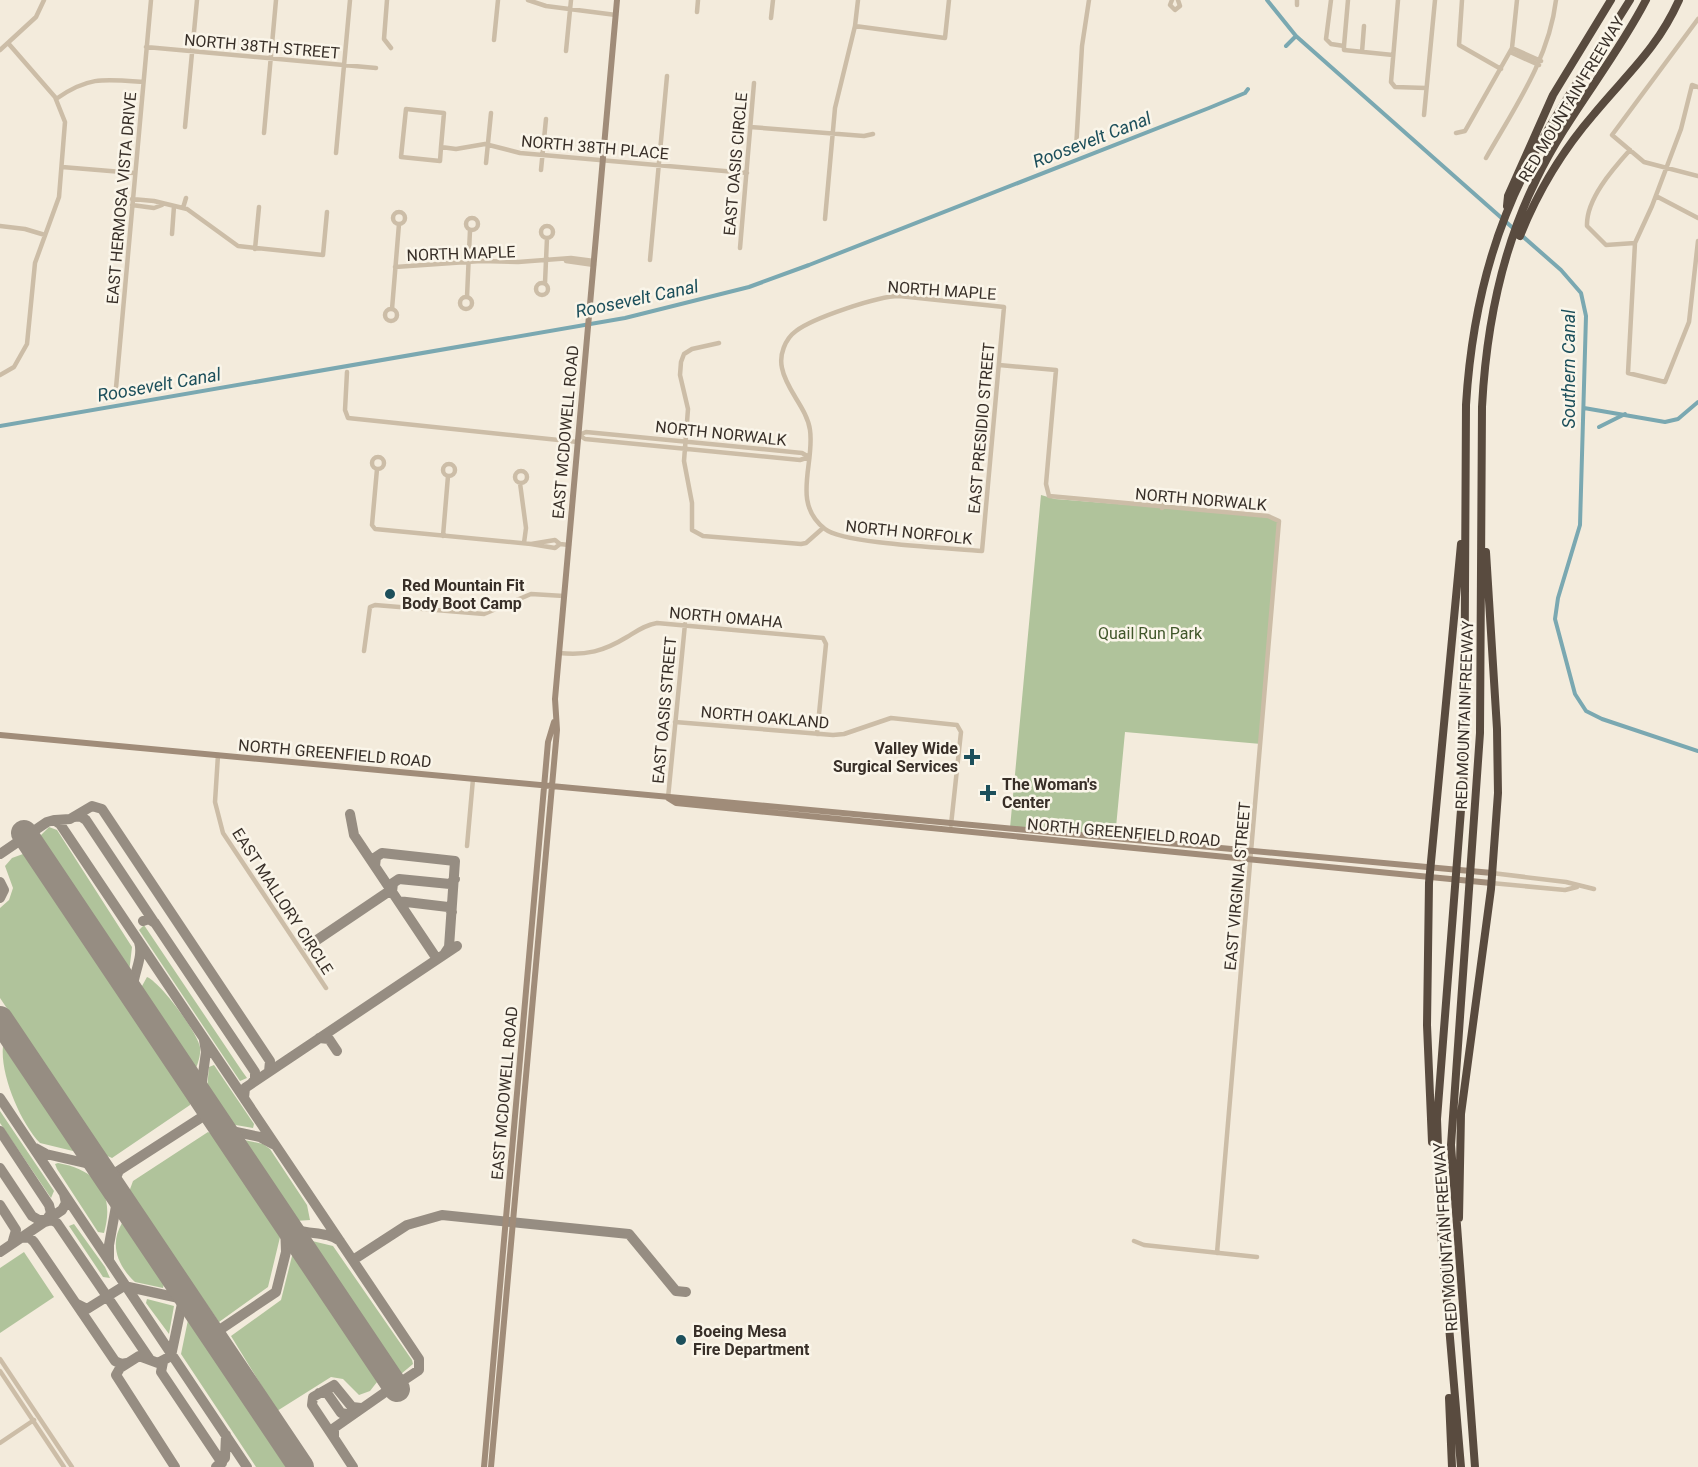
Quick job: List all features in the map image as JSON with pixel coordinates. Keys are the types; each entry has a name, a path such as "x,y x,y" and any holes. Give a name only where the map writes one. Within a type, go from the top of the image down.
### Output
{"highway":[{"path":"1507,210 1508,196 1553,95 1611,0"},
{"name":"RED MOUNTAIN FREEWAY","path":"1461,1467 1448,1333 1437,1178 1438,1078 1465,749 1466,393 1474,325 1496,239 1507,210 1540,143 1630,0"},
{"name":"RED MOUNTAIN FREEWAY","path":"1477,1467 1456,1235 1451,1145 1478,767 1482,407 1485,363 1505,267 1531,201 1537,178 1559,140 1614,57 1646,0"},
{"path":"1531,201 1577,135 1644,59 1665,28 1679,0"},
{"path":"1437,1178 1433,1162 1427,1025 1429,878 1458,582 1466,447"},
{"path":"1456,1235 1462,1105 1491,884 1498,753 1481,519"},
{"path":"1448,1333 1452,1467"}],"main road":[{"name":"EAST MCDOWELL ROAD","path":"484,1467 548,786 556,730 554,722 559,653 617,0"},
{"name":"NORTH GREENFIELD ROAD","path":"0,735 668,798 676,796 843,812 951,826"},
{"name":"NORTH GREENFIELD ROAD","path":"668,798 676,803 951,826 1252,855 1492,873"},
{"path":"806,814 839,815 843,812"},
{"name":"NORTH GREENFIELD ROAD","path":"1252,855 1491,884"},
{"name":"EAST MCDOWELL ROAD","path":"491,1467 532,963"}],"street":[{"path":"0,50 36,18 44,0"},
{"name":"EAST HERMOSA VISTA DRIVE","path":"115,399 151,0"},
{"path":"185,128 197,0"},
{"path":"264,133 276,0"},
{"path":"336,153 350,0"},
{"path":"387,0 384,39 391,48"},
{"path":"494,40 498,0"},
{"path":"528,0 546,6 616,15"},
{"path":"566,51 571,0"},
{"path":"697,12 698,0"},
{"path":"771,18 773,0"},
{"path":"825,219 837,95 855,26 858,0"},
{"path":"855,26 945,38 949,0"},
{"path":"1076,148 1082,46 1089,0"},
{"path":"1172,0 1170,5 1175,9 1180,6 1178,0"},
{"path":"1330,0 1326,39 1331,44 1344,46"},
{"path":"1348,0 1344,50 1393,55"},
{"path":"1398,0 1391,82 1395,87 1426,88"},
{"path":"1424,115 1435,0"},
{"path":"1462,0 1458,41 1461,48 1500,69"},
{"path":"1456,133 1465,131 1511,50 1517,0"},
{"path":"1486,158 1540,63 1551,31 1556,0"},
{"path":"1698,19 1612,135 1644,162 1698,176"},
{"path":"1362,52 1364,26"},
{"path":"0,375 14,367 25,351 34,271 45,235 57,208 65,122 56,99 8,43"},
{"name":"NORTH 38TH STREET","path":"146,47 376,68"},
{"path":"1511,50 1540,63"},
{"path":"650,260 666,76"},
{"path":"56,99 88,81 106,79 143,82"},
{"name":"EAST OASIS CIRCLE","path":"740,248 754,83"},
{"path":"1698,87 1692,85 1682,129 1635,243 1628,373 1665,382 1689,322 1698,241"},
{"path":"406,109 444,113 441,147 440,161 401,157 406,109"},
{"path":"486,163 491,113"},
{"path":"541,170 546,119"},
{"path":"750,127 832,134 873,134"},
{"name":"NORTH 38TH PLACE","path":"441,147 456,149 488,145 520,153 747,173"},
{"path":"1630,150 1610,172 1587,216 1587,226 1606,245 1635,243"},
{"path":"62,166 134,173"},
{"path":"1656,196 1698,218"},
{"path":"183,208 186,198"},
{"path":"132,202 154,201 162,205 183,208 204,219 230,242 255,249 323,255 327,212"},
{"path":"172,234 174,206"},
{"path":"255,249 259,207"},
{"path":"392,309 399,224"},
{"path":"0,226 25,229 45,235"},
{"path":"467,297 471,230"},
{"path":"545,283 547,238"},
{"name":"NORTH MAPLE","path":"395,267 469,262 563,260 594,263"},
{"name":"NORTH MAPLE","path":"809,457 809,426 782,370 785,346 793,334 804,327 879,298 899,297 1004,307"},
{"name":"EAST PRESIDIO STREET","path":"982,551 1004,307"},
{"path":"685,445 688,409 680,375 681,362 684,354 692,349 719,343"},
{"name":"NORTH NORWALK","path":"999,365 1056,370 1046,484 1049,496 1268,516 1279,521"},
{"name":"NORTH NORWALK","path":"347,372 345,410 348,418 585,439 754,448 802,453 809,457"},
{"name":"NORTH NORWALK","path":"685,445 800,460 809,457"},
{"name":"NORTH NORFOLK","path":"685,445 685,472 692,503 690,527 697,535 801,544 823,528 845,538 982,551"},
{"path":"754,448 754,455"},
{"path":"809,457 806,498 811,513 823,528"},
{"path":"377,469 372,525 375,529 531,544 555,540 560,544 569,545"},
{"path":"443,536 448,476"},
{"path":"520,483 526,528 524,543"},
{"path":"1162,508 1164,491"},
{"name":"EAST VIRGINIA STREET","path":"1217,1252 1279,521"},
{"path":"364,651 370,607 381,605 484,614 495,611 523,596 564,596"},
{"name":"NORTH OMAHA","path":"559,653 577,655 599,651 652,624 685,624 823,638 825,641 817,734"},
{"name":"EAST OASIS STREET","path":"668,798 685,624"},
{"name":"NORTH OAKLAND","path":"675,722 817,734 844,734 875,722 901,718 957,725 961,732 951,826"},
{"name":"EAST MALLORY CIRCLE","path":"218,755 215,802 223,833 326,988"},
{"path":"466,846 472,779"},
{"name":"NORTH GREENFIELD ROAD","path":"1492,873 1566,882 1577,887 1594,889"},
{"name":"NORTH GREENFIELD ROAD","path":"1491,884 1565,890 1577,887"},
{"path":"1134,1241 1144,1245 1257,1257"},
{"path":"0,1359 72,1467"},
{"path":"0,1371 64,1467"},
{"path":"0,1443 39,1417"}],"green space":[{"name":"Quail Run Park","path":"1041,495 1055,499 1268,516 1279,521 1261,744 1125,732 1115,838 1010,828"},
{"path":"49,827 57,830 132,947 129,973 40,840 40,836"},
{"path":"23,854 32,862 190,1099 190,1105 112,1158 105,1155 0,998 0,908 9,900 13,888 5,866 12,858"},
{"path":"144,925 247,1078 240,1081 139,930"},
{"path":"147,977 169,998 186,1020 197,1040 200,1053 195,1070 142,993 142,986"},
{"path":"3,1046 73,1151 40,1143 25,1123 8,1083"},
{"path":"214,1065 254,1124 253,1128 230,1124 207,1089 209,1067"},
{"path":"0,1111 54,1191 51,1198 0,1123"},
{"path":"208,1132 216,1136 281,1233 268,1287 219,1322 129,1192 133,1181"},
{"path":"244,1140 263,1144 270,1149 307,1205 310,1220 295,1221 244,1144"},
{"path":"55,1164 84,1171 100,1186 107,1207 104,1233 98,1232 57,1169"},
{"path":"122,1223 164,1284 163,1288 135,1282 124,1269 116,1247 118,1231"},
{"path":"74,1224 105,1267 110,1278 103,1277 69,1226"},
{"path":"308,1240 333,1246 412,1360 413,1364 401,1374 396,1371"},
{"path":"24,1252 54,1297 0,1333 0,1268"},
{"path":"293,1252 373,1370 377,1382 370,1391 359,1395 343,1379 331,1377 277,1411 231,1336 281,1300"},
{"path":"147,1299 174,1306 169,1334 146,1303"},
{"path":"188,1320 286,1467 256,1467 181,1354"}],"waterway":[{"name":"Southern Canal","path":"1267,0 1296,36 1514,229"},
{"name":"Roosevelt Canal","path":"1286,46 1296,36"},
{"name":"Roosevelt Canal","path":"0,426 625,318 749,287 1209,108 1245,93 1248,89"},
{"name":"Southern Canal","path":"1520,234 1561,270 1581,293 1586,316 1580,525 1558,598 1555,619 1575,694 1586,711 1602,719 1698,751"},
{"path":"1584,408 1665,422 1678,419 1698,402"},
{"path":"1599,427 1625,414"}],"taxiway":[{"path":"55,820 70,819 92,806 102,809 270,1061 269,1072"},
{"path":"350,814 354,835 437,959"},
{"path":"74,817 80,816 86,820 154,922"},
{"path":"0,854 47,822 54,820 60,824 419,1359 419,1370 395,1386"},
{"path":"375,866 376,857 382,853 455,861 449,947 445,953"},
{"path":"392,892 393,883 399,879 450,884 455,879"},
{"path":"0,882 4,890 0,898"},
{"path":"308,946 391,890"},
{"path":"398,901 448,907 452,912"},
{"path":"143,921 149,919 155,923 255,1072 255,1079 251,1084"},
{"path":"135,1000 133,986 140,956 139,942"},
{"path":"244,1098 245,1088 457,946"},
{"path":"0,1025 8,1032"},
{"path":"319,1038 329,1039 337,1051"},
{"path":"200,1096 206,1052 204,1040"},
{"path":"0,1098 247,1467"},
{"path":"202,1117 205,1110 203,1101"},
{"path":"35,1148 46,1154 98,1166 112,1175 202,1117 212,1118 217,1122"},
{"path":"222,1129 260,1137 273,1144"},
{"path":"0,1131 49,1205 51,1213 45,1222"},
{"path":"0,1168 32,1216 39,1220 47,1220"},
{"path":"109,1259 109,1245 118,1195 113,1182 118,1173"},
{"path":"0,1252 62,1210 66,1203 64,1194"},
{"path":"0,1205 16,1230 12,1244"},
{"path":"353,1260 407,1225 442,1215 629,1234 676,1291 686,1292"},
{"path":"45,1222 52,1220 57,1223 149,1358"},
{"path":"285,1223 298,1230 327,1235 340,1241"},
{"path":"212,1335 276,1292 286,1252 285,1223"},
{"path":"21,1238 29,1237 34,1242 115,1361 121,1364 127,1363"},
{"path":"77,1304 87,1309 124,1286 188,1300"},
{"path":"175,1467 116,1375 120,1368 139,1356 158,1363 171,1356 184,1294"},
{"path":"163,1362 161,1372 222,1463"},
{"path":"334,1438 312,1405 313,1397 334,1385 352,1407 361,1408"},
{"path":"353,1467 334,1438 334,1428 394,1386"},
{"path":"319,1393 327,1393 341,1413 351,1415"},
{"path":"216,1467 225,1458 226,1435"}],"runway":[{"path":"24,833 397,1389"},
{"path":"0,1019 301,1467"}],"place":[{"name":"Red Mountain Fit Body Boot Camp","path":"390,594"},
{"name":"Valley Wide Surgical Services","path":"972,757"},
{"name":"The Woman's Center","path":"988,793"},
{"name":"Boeing Mesa Fire Department","path":"681,1340"}]}
